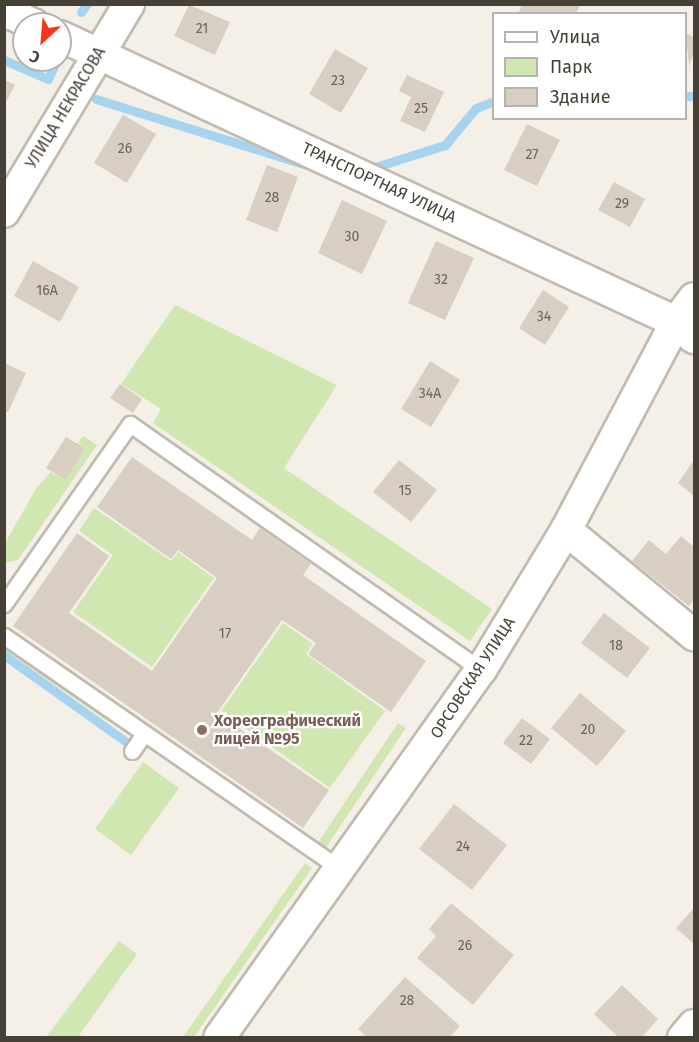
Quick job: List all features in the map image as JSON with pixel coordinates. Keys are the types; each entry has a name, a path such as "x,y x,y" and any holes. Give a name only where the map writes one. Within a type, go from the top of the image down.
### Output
{"street":[{"name":"УЛИЦА НЕКРАСОВА","path":"4,212 129,4"},
{"name":"ТРАНСПОРТНАЯ УЛИЦА","path":"72,41 685,330"},
{"name":"ОРСОВСКАЯ УЛИЦА","path":"219,1038 481,670 685,330 694,298"},
{"path":"566,530 694,635"},
{"path":"683,1038 694,1025"}],"lane":[{"path":"4,604 130,424 481,670"},
{"path":"4,636 341,868"},
{"path":"132,752 144,734"}],"green space":[{"path":"175,305 337,385 284,468 492,609 470,641 153,423 161,409 121,384"},
{"path":"83,436 97,445 18,560 5,563 5,543 37,487 51,472 66,480 85,448 78,443"},
{"path":"94,508 171,561 178,552 214,578 152,667 73,612 113,555 79,531"},
{"path":"283,623 313,644 306,654 385,711 330,788 221,711"},
{"path":"4,644 112,719 110,723 5,650"},
{"path":"398,723 406,728 325,849 317,844"},
{"path":"143,762 179,788 131,855 95,829"},
{"path":"305,863 312,868 194,1037 183,1037"},
{"path":"119,941 137,954 78,1037 46,1037"}],"building":[{"path":"522,4 580,4 577,12 519,12"},
{"path":"189,5 230,22 215,55 174,36"},
{"path":"687,34 694,37 694,53 689,66"},
{"path":"335,49 368,68 341,113 309,94"},
{"path":"407,75 444,92 425,132 400,121 411,97 399,91"},
{"path":"4,80 15,85 4,106"},
{"path":"123,115 156,134 127,183 94,163"},
{"path":"527,124 560,140 537,186 504,170"},
{"path":"267,165 298,177 277,232 246,220"},
{"path":"614,182 645,199 630,227 598,210"},
{"path":"342,200 387,221 362,274 318,253"},
{"path":"436,241 474,258 445,320 408,303"},
{"path":"33,261 79,287 60,322 14,296"},
{"path":"543,290 569,307 545,345 519,328"},
{"path":"430,361 460,380 431,427 401,409"},
{"path":"4,363 26,373 8,412 4,411"},
{"path":"120,384 142,399 133,413 110,398"},
{"path":"66,437 85,448 66,480 46,468"},
{"path":"132,457 252,540 260,528 311,564 303,575 426,661 391,712 308,654 316,643 282,620 217,713 329,790 303,828 13,626 77,533 109,556 69,613 152,671 217,578 178,550 171,559 97,507"},
{"path":"399,460 437,490 411,522 373,492"},
{"path":"694,460 694,496 678,483"},
{"path":"681,536 694,547 694,599 689,606 632,561 649,540 666,554"},
{"path":"604,613 650,648 627,678 581,643"},
{"path":"580,693 626,731 597,766 551,728"},
{"path":"522,718 550,739 531,764 503,743"},
{"path":"454,804 507,845 472,890 419,849"},
{"path":"451,903 514,955 473,1005 417,958 436,936 429,929"},
{"path":"694,908 694,944 676,928"},
{"path":"405,977 460,1026 449,1038 368,1038 358,1029"},
{"path":"622,985 658,1019 641,1038 619,1038 594,1014"}],"waterway":[{"path":"81,12 87,4"},
{"path":"4,60 12,63"},
{"path":"32,72 48,79 51,72"},
{"path":"687,96 694,96"},
{"path":"96,99 304,164"},
{"path":"366,170 445,145 476,108 492,102"},
{"path":"4,655 128,743"}],"place":[{"name":"Хореографический лицей №95","path":"202,730"}]}
